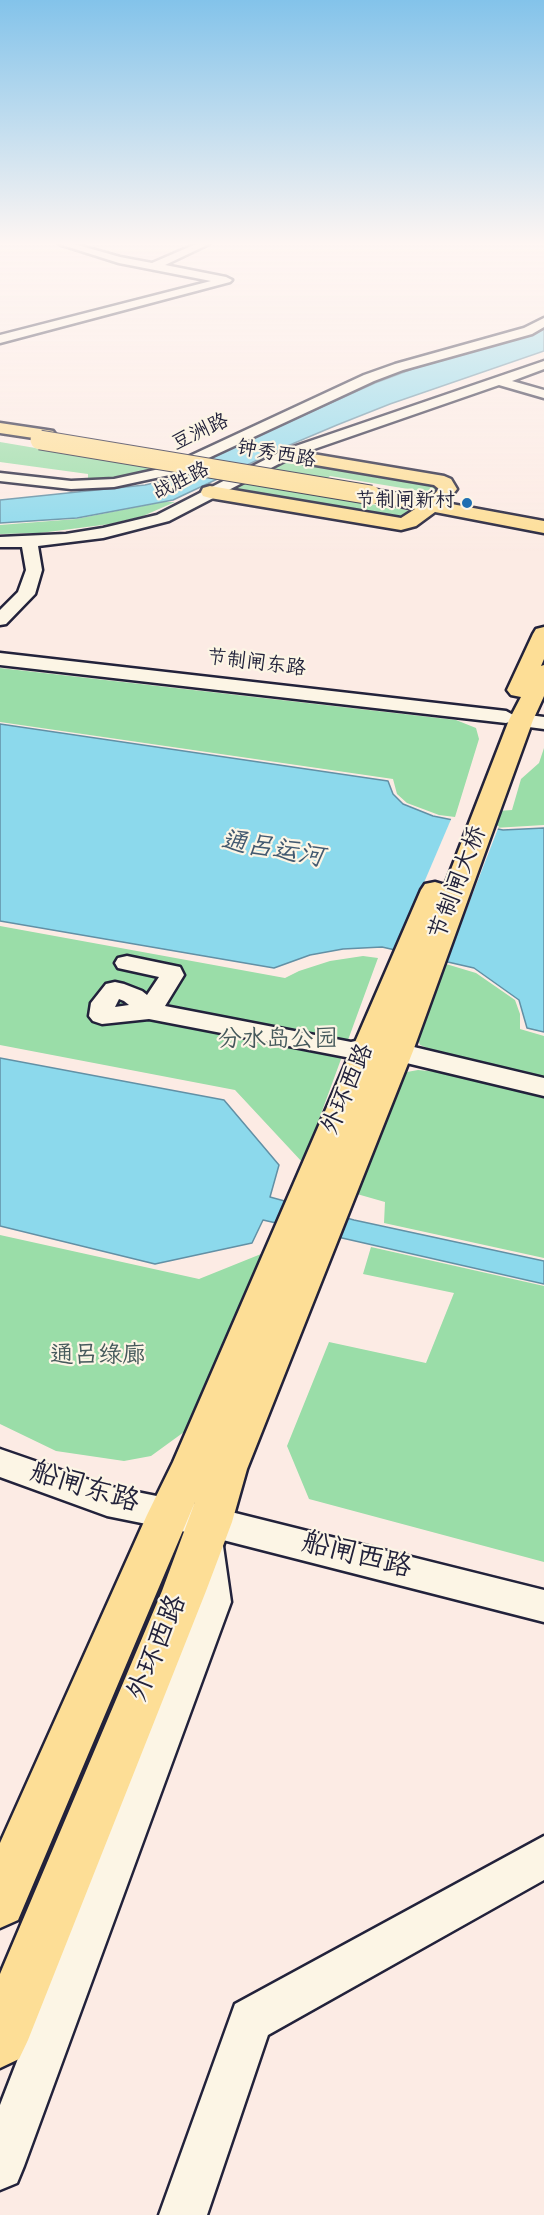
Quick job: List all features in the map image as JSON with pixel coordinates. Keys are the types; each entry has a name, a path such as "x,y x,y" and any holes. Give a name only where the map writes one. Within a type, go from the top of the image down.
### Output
{"main road":[{"name":"钟秀西路","path":"0,428 373,493 544,527"},
{"name":"钟秀西路","path":"0,433 44,437"},
{"path":"210,492 401,524 409,522 448,489 445,483 438,480 304,458 289,453"},
{"name":"钟秀西路","path":"433,504 544,519"},
{"path":"524,720 544,634"},
{"path":"524,720 544,672"},
{"name":"节制闸大桥","path":"406,991 495,771 524,720"},
{"name":"外环西路","path":"0,1902 194,1525 226,1469 299,1252 406,991"},
{"name":"外环西路","path":"0,2040 184,1591 194,1525"}],"street":[{"name":"豆洲路","path":"0,477 71,485 114,483 152,477 170,471 369,378 469,347"},
{"name":"战胜路","path":"0,542 29,542 102,533 135,526 184,508 210,492 289,453 544,365"},
{"path":"499,381 544,394"},
{"path":"0,620 26,594 34,570 29,542"},
{"name":"节制闸东路","path":"0,659 524,720"},
{"path":"127,963 171,972 172,975 149,1011 351,1050 383,1048 544,1087"},
{"name":"船闸东路","path":"0,1463 107,1501 194,1525"},
{"path":"0,2166 213,1602 194,1525"},
{"name":"船闸西路","path":"194,1525 544,1606"},
{"path":"183,2215 251,2020 544,1857"}],"green space":[{"path":"0,442 165,470 151,475 88,482 88,474 0,462"},
{"path":"286,459 432,482 441,489 426,492 330,476 310,494 407,510 412,514 406,520 230,491 228,488"},
{"path":"163,502 175,502 143,516 110,524 40,533 0,534 0,525 76,519"},
{"path":"0,668 456,720 476,728 479,739 455,817 439,815 407,803 397,794 393,779 0,722"},
{"path":"544,748 544,825 494,828 498,811 512,810 521,779 539,763"},
{"name":"分水岛公园","path":"0,926 285,978 330,961 363,956 378,958 303,1163 235,1090 0,1045"},
{"path":"446,964 476,973 515,1000 520,1014 520,1029 544,1036 544,1081 455,1059 420,1045 416,1033"},
{"path":"418,1070 438,1072 544,1095 544,1258 384,1223 385,1202 357,1194 400,1078 407,1072"},
{"name":"通吕绿廊","path":"0,1235 199,1279 266,1252 184,1432 151,1456 124,1461 56,1451 0,1424"},
{"path":"371,1247 544,1286 544,1562 309,1499 287,1446 329,1342 426,1363 454,1293 363,1274"}],"water":[{"path":"483,347 544,347 544,351 390,404 337,425 173,500 77,518 0,523 0,500 145,485 171,479 224,451 375,383"},
{"name":"通吕运河","path":"0,724 388,781 393,794 403,804 433,816 503,830 544,828 544,1032 527,1028 519,1000 474,968 382,947 343,949 310,955 274,968 0,921"},
{"path":"0,1058 224,1100 279,1165 270,1197 354,1220 544,1261 544,1284 263,1220 252,1243 155,1264 0,1226"}],"pier":[{"path":"452,817 499,826 445,965 394,953"}],"place":[{"name":"节制闸新村","path":"467,503"}]}
